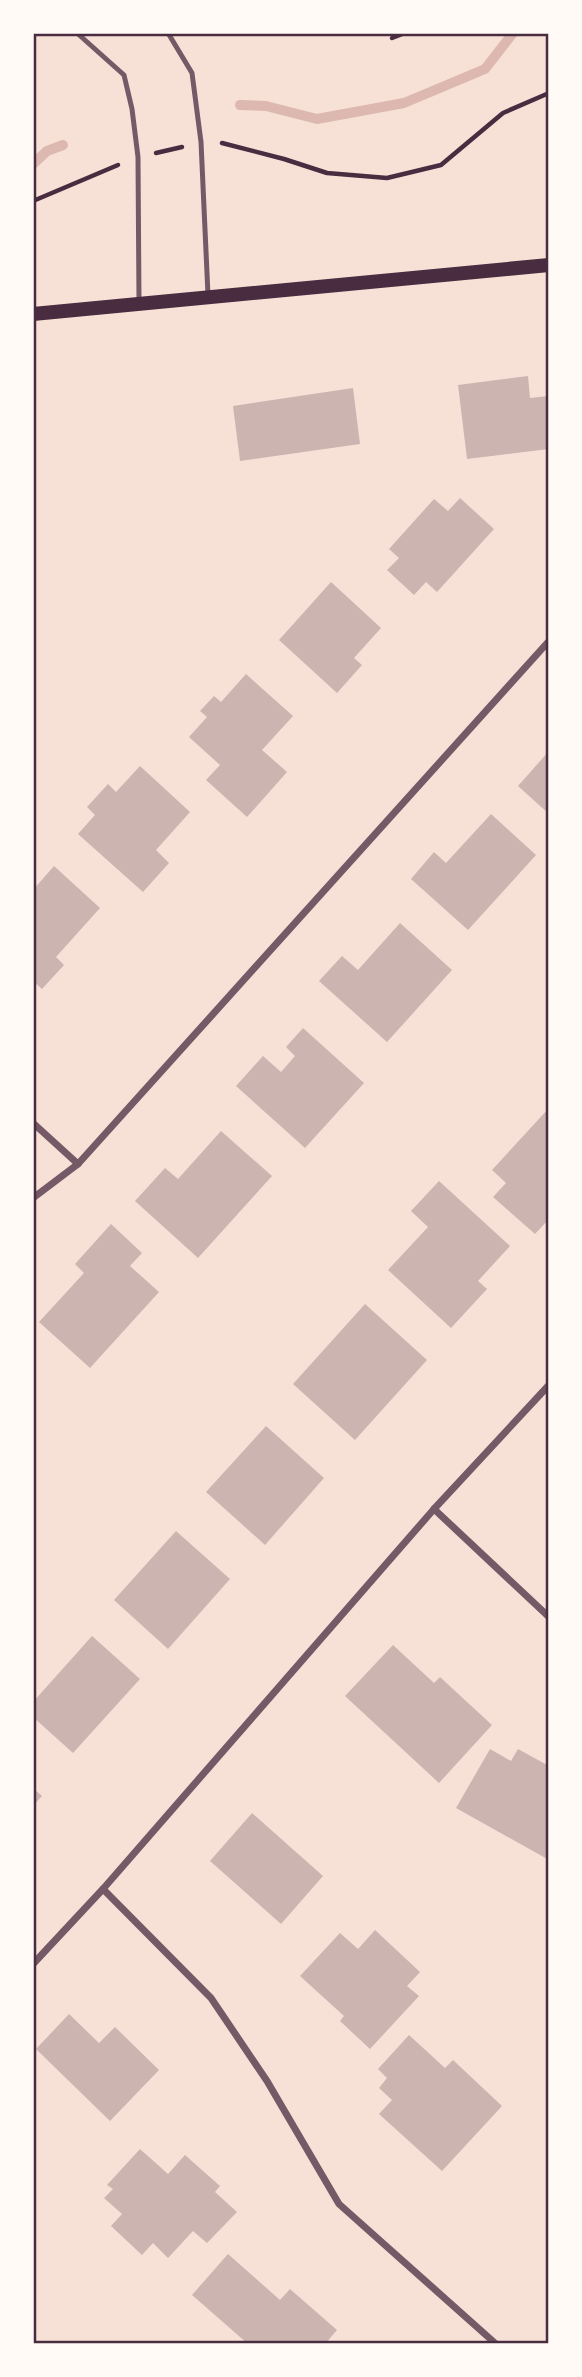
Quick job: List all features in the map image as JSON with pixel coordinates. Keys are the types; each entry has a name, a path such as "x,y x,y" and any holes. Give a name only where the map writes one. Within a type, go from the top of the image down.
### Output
{"main road":[{"path":"33,314 549,265"}],"street":[{"path":"33,1198 78,1164 549,641"},
{"path":"33,1123 78,1164"},
{"path":"33,1965 103,1889 434,1508 549,1385"},
{"path":"434,1508 459,1535 549,1617"},
{"path":"103,1889 211,1998 268,2081 340,2204 496,2344"}],"lane":[{"path":"77,33 124,75 132,109 138,157 139,306"},
{"path":"168,33 192,73 201,142 208,298"}],"path":[{"path":"392,38 405,33"},
{"path":"201,142 228,144 327,173 387,178 441,166 503,113 549,93"}],"building":[{"path":"528,376 530,398 548,396 549,449 467,459 458,385"},
{"path":"353,388 360,444 240,461 233,406"},
{"path":"460,498 494,529 437,592 426,582 414,595 387,570 399,558 389,549 434,499 448,511"},
{"path":"331,582 381,628 354,658 362,665 337,693 279,640"},
{"path":"246,674 293,716 262,750 287,772 247,817 206,780 220,765 189,737 207,717 200,711 214,696 221,702"},
{"path":"549,751 549,814 518,786"},
{"path":"140,766 190,812 156,850 169,863 143,892 78,834 95,815 87,807 108,784 116,792"},
{"path":"491,814 536,855 468,930 411,879 434,852 446,863"},
{"path":"54,866 100,908 56,957 64,965 42,989 33,981 33,890"},
{"path":"400,923 452,970 387,1042 319,981 342,956 358,970"},
{"path":"303,1028 364,1083 305,1148 236,1086 263,1056 281,1072 295,1056 286,1047"},
{"path":"549,1108 549,1219 535,1234 493,1197 506,1183 492,1170"},
{"path":"221,1131 272,1176 198,1258 135,1201 165,1168 178,1179"},
{"path":"439,1181 510,1246 478,1281 487,1289 451,1328 388,1270 428,1227 411,1211"},
{"path":"111,1224 142,1253 130,1266 159,1292 90,1368 39,1322 84,1273 75,1264"},
{"path":"365,1304 427,1360 355,1440 293,1384"},
{"path":"266,1426 324,1478 265,1545 206,1492"},
{"path":"176,1531 230,1579 168,1649 114,1600"},
{"path":"92,1636 140,1679 73,1753 33,1717 33,1702"},
{"path":"393,1645 434,1683 440,1677 492,1725 439,1783 345,1696"},
{"path":"490,1749 511,1761 518,1749 549,1766 546,1777 549,1779 549,1860 456,1808"},
{"path":"33,1788 42,1796 33,1806"},
{"path":"252,1813 323,1876 281,1924 210,1861"},
{"path":"375,1930 420,1972 407,1986 419,1996 370,2049 340,2021 344,2016 300,1976 340,1933 358,1949"},
{"path":"69,2014 99,2043 115,2027 159,2070 110,2121 36,2049"},
{"path":"409,2035 445,2068 453,2060 502,2106 442,2171 379,2114 392,2100 379,2088 387,2078 378,2069"},
{"path":"140,2149 168,2174 185,2155 220,2186 215,2192 237,2212 207,2243 193,2231 168,2258 153,2243 142,2255 111,2226 122,2214 104,2198 113,2189 107,2185"},
{"path":"228,2254 280,2300 290,2289 337,2330 325,2344 248,2344 192,2295"}],"waterway":[{"path":"240,105 266,106 317,119 404,103 485,69 513,33"},
{"path":"33,164 47,151 63,145"}]}
